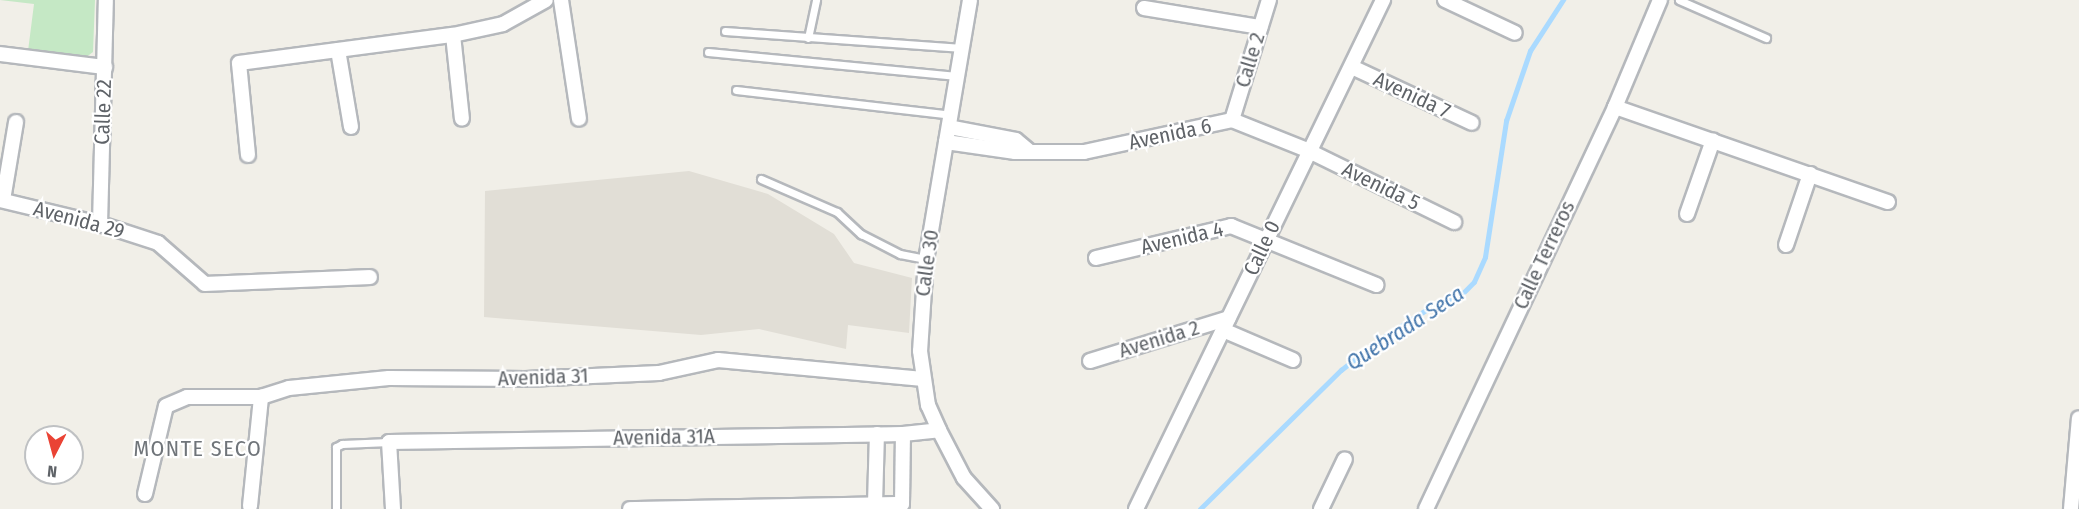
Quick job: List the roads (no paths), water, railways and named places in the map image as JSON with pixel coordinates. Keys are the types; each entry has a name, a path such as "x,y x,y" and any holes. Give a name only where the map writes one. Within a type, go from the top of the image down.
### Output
{"street":[{"name":"Calle 22","path":"100,224 106,0"},
{"path":"248,155 239,63 453,35 503,24 546,0"},
{"path":"561,0 579,119"},
{"name":"Calle 30","path":"970,0 926,259 921,307 923,379 928,405 964,478 992,509"},
{"name":"Calle 2","path":"1232,120 1269,0"},
{"name":"Calle 0","path":"1139,503 1307,150 1352,67 1383,0"},
{"path":"1445,0 1515,33"},
{"name":"Calle Terreros","path":"1426,509 1615,107 1660,0"},
{"path":"1144,8 1260,27"},
{"path":"453,35 462,119"},
{"path":"338,50 351,127"},
{"path":"0,54 105,67"},
{"name":"Avenida 7","path":"1352,67 1472,123"},
{"path":"1615,107 1888,202"},
{"name":"Avenida 6","path":"946,142 1015,152 1028,150 1084,152 1232,120 1307,150"},
{"name":"Avenida 6","path":"950,121 1016,140 1028,150"},
{"path":"1,200 16,122"},
{"path":"1687,214 1713,140"},
{"name":"Avenida 5","path":"1307,150 1454,222"},
{"path":"1786,245 1810,174"},
{"name":"Avenida 29","path":"1,200 100,224 158,243 205,284 370,277"},
{"name":"Avenida 4","path":"1096,258 1231,226 1376,285"},
{"path":"1226,324 1293,360"},
{"name":"Avenida 2","path":"1090,361 1226,324"},
{"name":"Avenida 31","path":"145,494 166,406 187,397 261,397 289,388 341,380 526,379 659,373 718,360 923,379"},
{"path":"250,506 261,397"},
{"path":"2071,509 2079,418"},
{"name":"Avenida 31A","path":"389,442 903,434 939,430"},
{"path":"875,504 877,434"},
{"path":"630,509 902,504 903,434"},
{"path":"389,442 393,509"},
{"path":"1321,509 1345,459"}],"lane":[{"path":"808,38 816,0"},
{"path":"1679,0 1766,38"},
{"path":"725,32 962,48"},
{"path":"708,52 957,76"},
{"path":"736,90 950,121"},
{"path":"761,179 837,212 861,234 900,254 926,259"},
{"path":"336,509 336,447 342,444 389,442"}],"waterway":[{"name":"Quebrada Seca","path":"1200,509 1341,370 1378,341 1429,308 1461,295 1474,282 1485,257 1506,121 1530,51 1563,0"}],"district":[{"name":"MONTE SECO","path":"198,449"}]}
